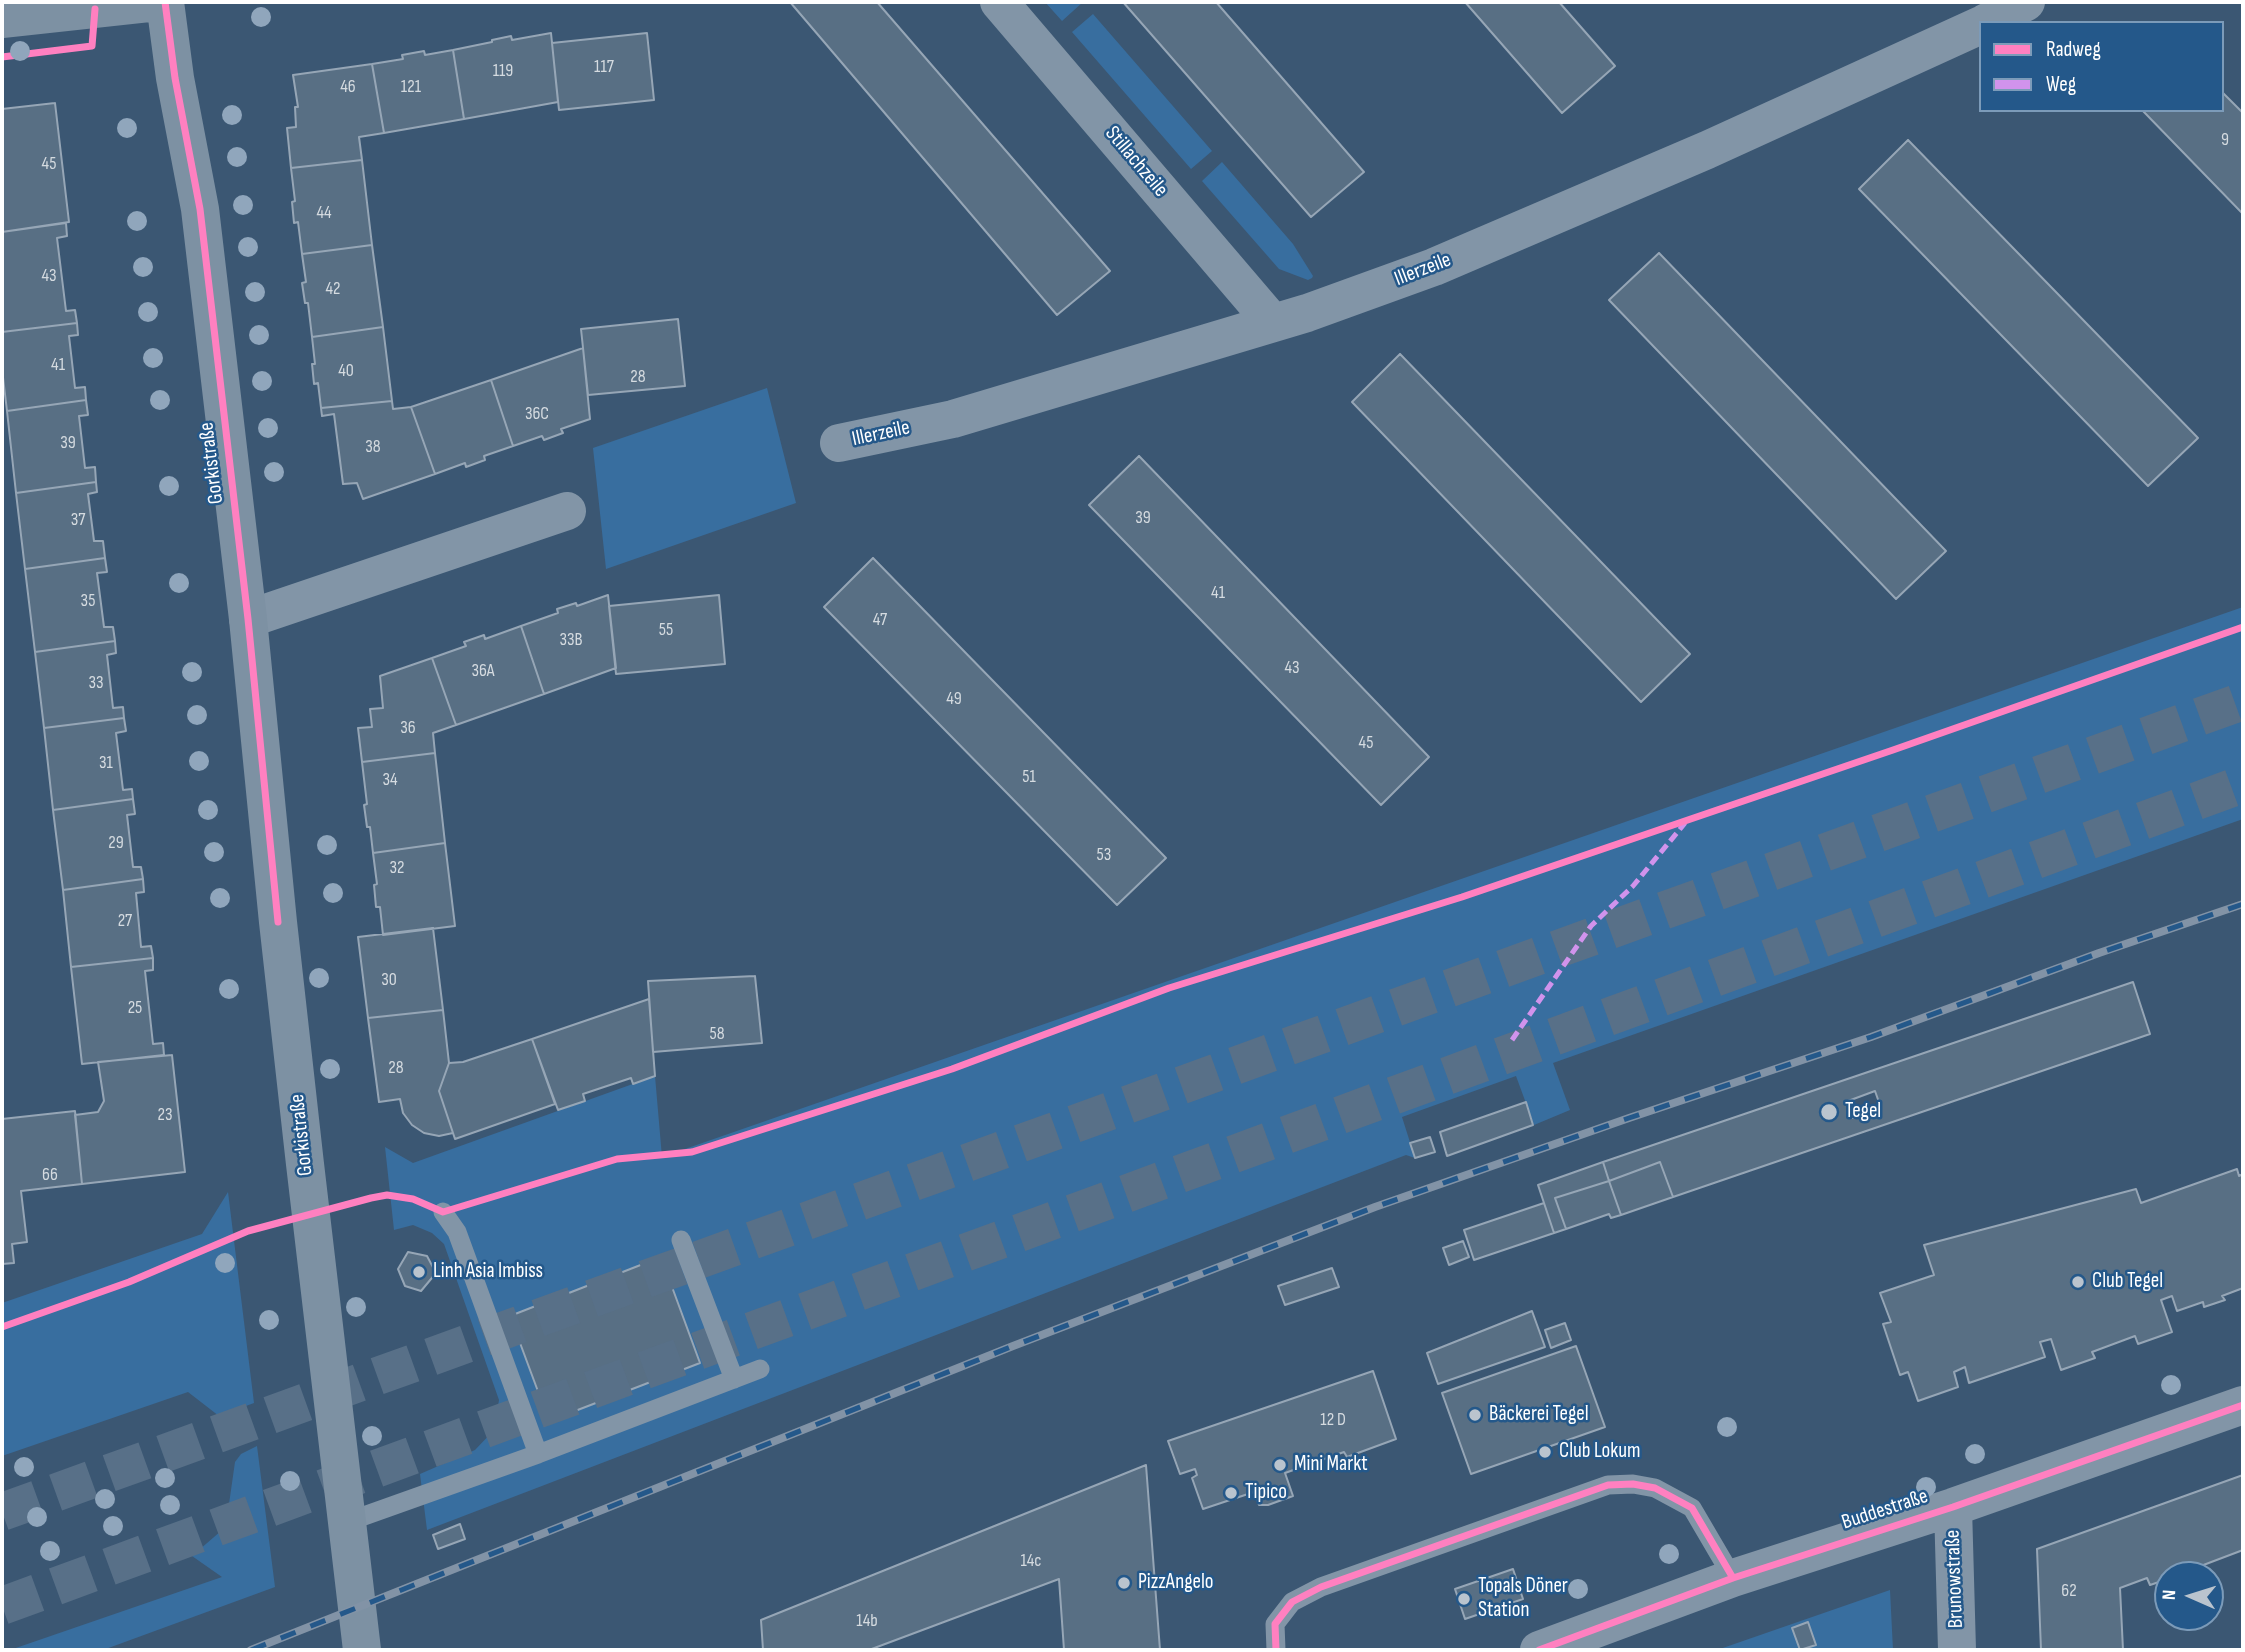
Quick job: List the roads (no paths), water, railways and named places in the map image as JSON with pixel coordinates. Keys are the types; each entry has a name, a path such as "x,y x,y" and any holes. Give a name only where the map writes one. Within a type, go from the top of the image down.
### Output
{"main road":[{"path":"2,19 158,2"},
{"name":"Gorkistraße","path":"165,2 175,78 200,209 248,619 278,922 362,1650"}],"street":[{"name":"Stillachzeile","path":"999,2 1273,323"},
{"name":"Illerzeile","path":"1989,21 2026,2"},
{"name":"Illerzeile","path":"839,443 953,419 1307,313 1434,267 1707,150 1979,26"},
{"path":"248,619 567,511"},
{"name":"Buddestraße","path":"1539,1650 1733,1578 1953,1507 2243,1405"},
{"name":"Brunowstraße","path":"1953,1507 1957,1650"}],"lane":[{"path":"443,1212 457,1232 538,1454"},
{"path":"681,1240 734,1379"},
{"path":"347,1522 538,1454 760,1369"},
{"path":"1276,1650 1275,1624 1292,1602 1321,1587 1608,1485 1633,1484 1655,1488 1692,1508 1733,1578"}],"tunnel":[{"path":"2,1512 2243,701"},
{"path":"2,1606 2243,784"}],"railway":[{"path":"251,1650 1013,1346 1375,1207 1871,1037 2099,953 2243,904"}],"place":[{"name":"Tegel","path":"1829,1112"},
{"name":"Linh Asia Imbiss","path":"419,1272"},
{"name":"Club Tegel","path":"2078,1282"},
{"name":"Bäckerei Tegel","path":"1475,1415"},
{"name":"Club Lokum","path":"1545,1452"},
{"name":"Mini Markt","path":"1280,1465"},
{"name":"Tipico","path":"1231,1493"},
{"name":"PizzAngelo","path":"1124,1583"},
{"name":"Topals Döner Station","path":"1464,1599"}]}
